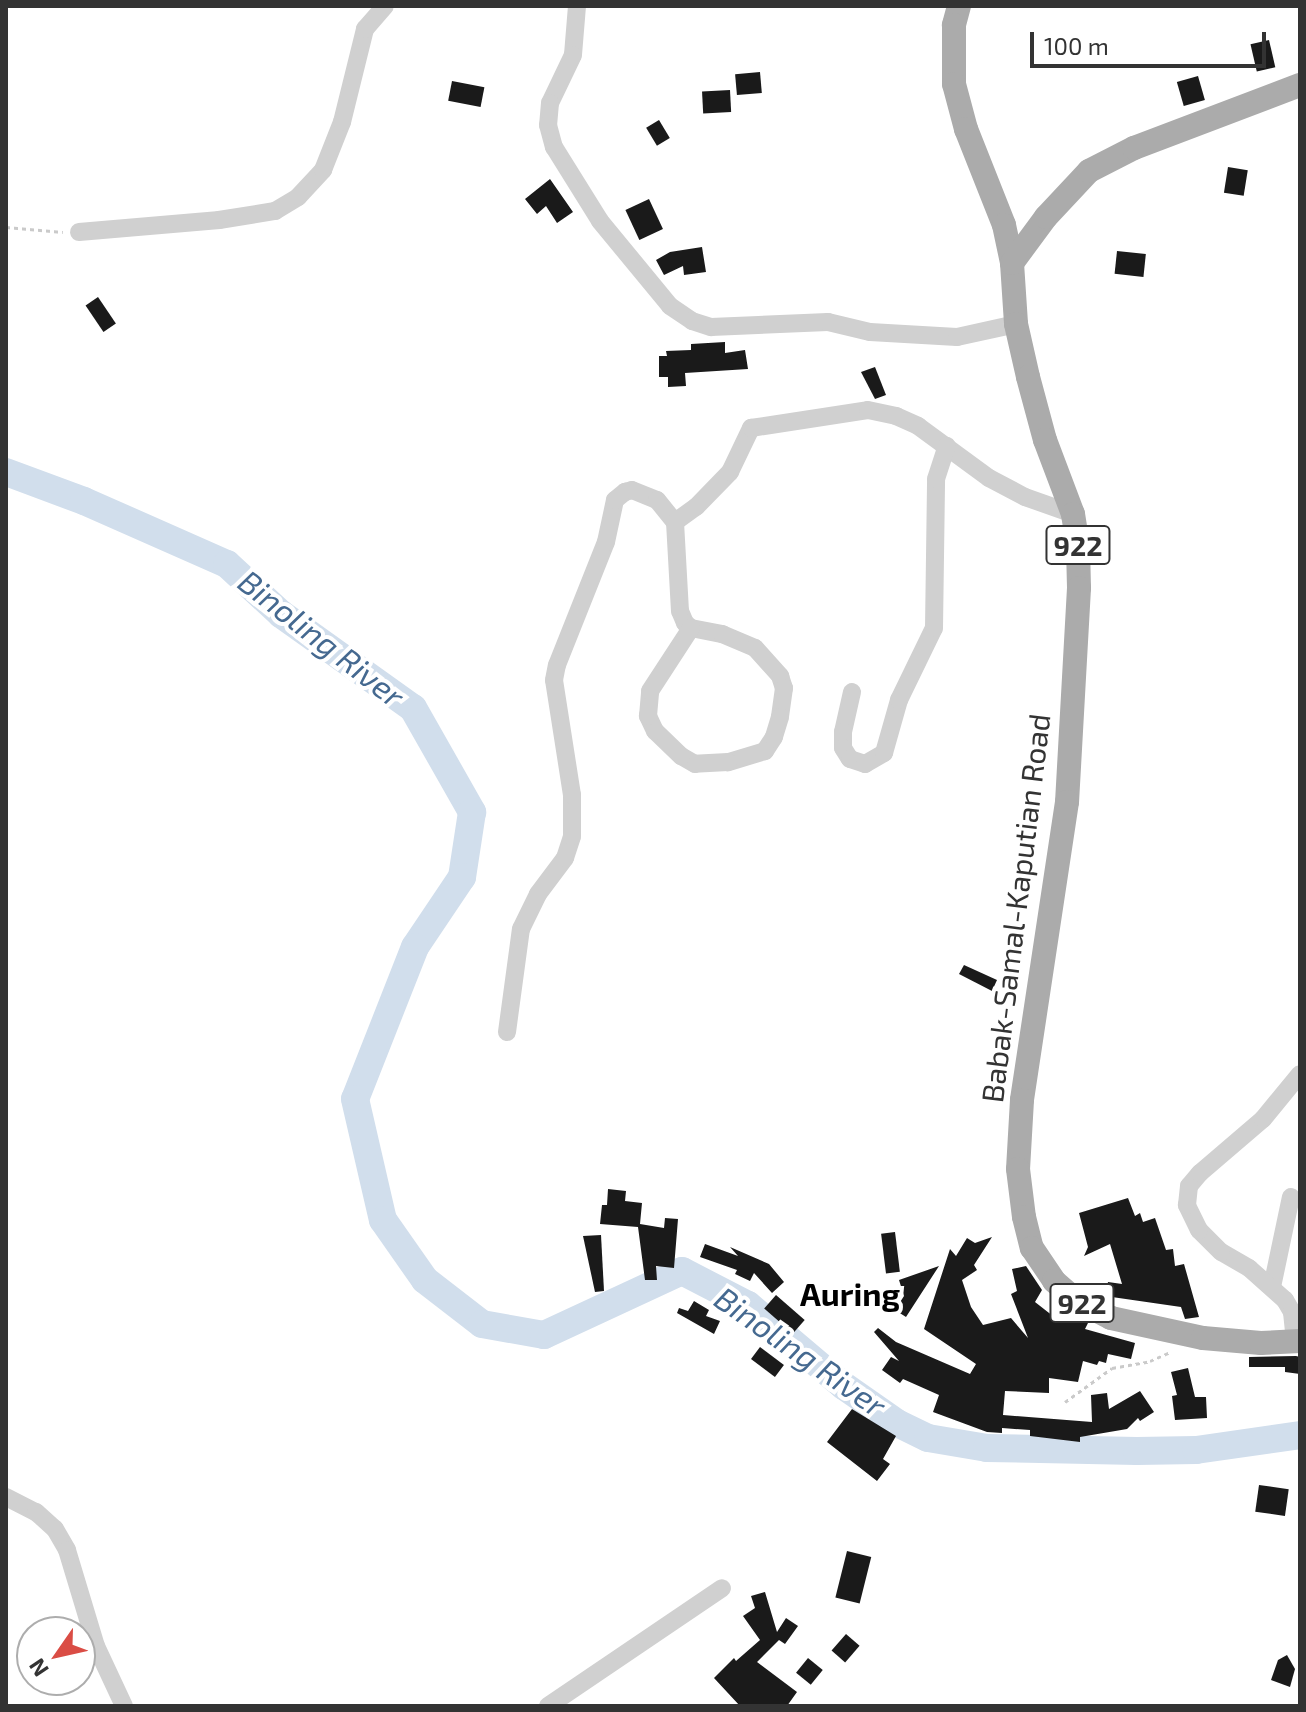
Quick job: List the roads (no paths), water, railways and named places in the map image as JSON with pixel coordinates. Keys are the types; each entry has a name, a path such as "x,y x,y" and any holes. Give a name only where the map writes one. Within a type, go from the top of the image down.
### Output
{"main road":[{"name":"Babak-Samal-Kaputian Road","path":"959,6 953,36 954,84 966,129 1004,225 1012,263 1016,324 1045,440 1073,514 1079,588 1067,802 1022,1100 1018,1169 1032,1248 1054,1281 1076,1300 1111,1318 1183,1335 1261,1343 1298,1341"},
{"path":"1012,263 1046,217 1089,171 1134,148 1300,85"}],"street":[{"path":"79,232 233,218 275,211 298,197 323,170 342,122 365,29 385,6"},
{"path":"577,6 573,55 550,103 548,125 554,147 600,221 670,306 692,321 711,327 828,322 870,332 957,337 1016,324"},
{"path":"675,522 696,507 730,472 751,428 868,410 896,416 947,446 989,478 1025,497 1073,514"},
{"path":"852,692 843,732 843,748 850,759 865,764 884,753 899,700 934,628 936,479 947,446"},
{"path":"507,1032 521,929 538,894 565,858 572,836 572,795 554,680 564,642 606,542 612,509 620,495 632,490 645,494 667,509 675,522 680,611 691,628 722,634 755,648 780,676 784,688 780,717 765,751 728,762 695,764 681,756 655,731 648,716 650,691 691,628"},
{"path":"1298,1341 1292,1312 1272,1287 1249,1268 1221,1252 1199,1230 1187,1205 1189,1186 1263,1119 1300,1074"},
{"path":"1272,1287 1291,1197"},
{"path":"6,1497 36,1512 55,1529 67,1550 96,1646 124,1706"},
{"path":"548,1706 722,1588"}],"waterway":[{"name":"Binoling River","path":"6,472 84,501 227,564 281,614 413,708 472,812 462,877 415,947 355,1099 383,1220 425,1280 482,1324 544,1335 682,1271 748,1305 844,1386 897,1423 928,1438 987,1448 1137,1451 1196,1450 1300,1435"}],"district":[{"name":"Auring","path":"850,1293"}]}
